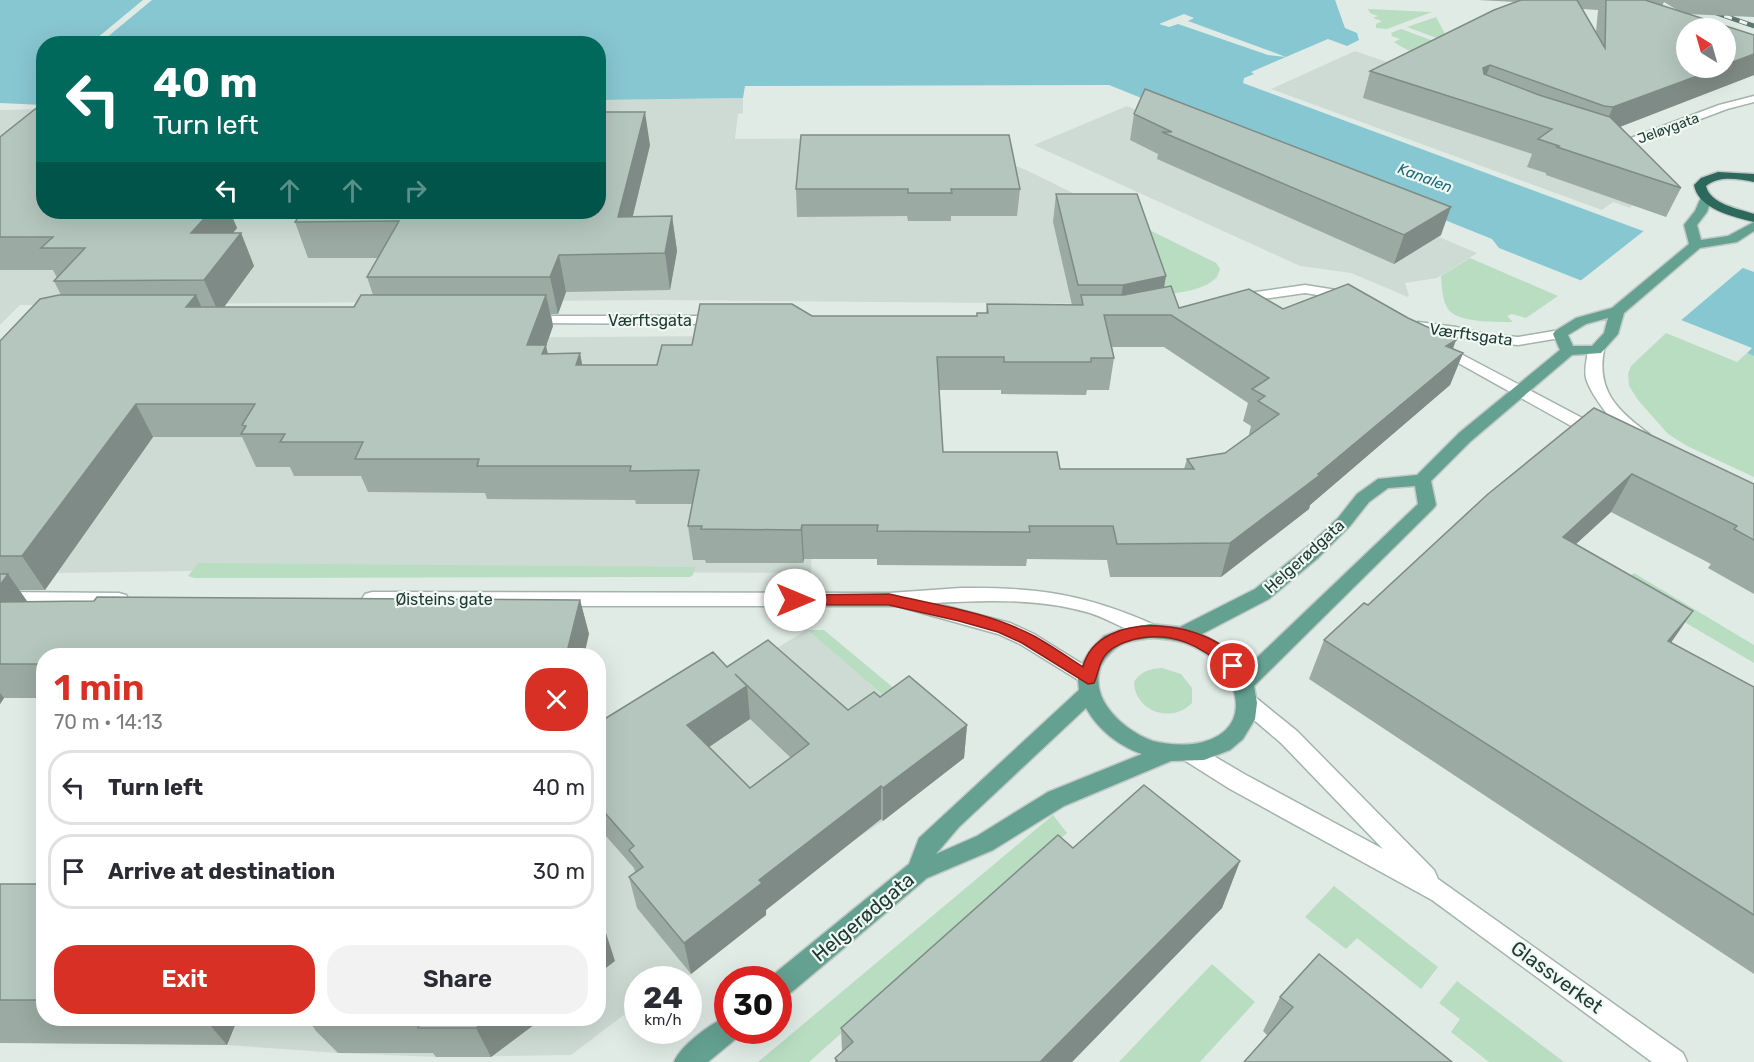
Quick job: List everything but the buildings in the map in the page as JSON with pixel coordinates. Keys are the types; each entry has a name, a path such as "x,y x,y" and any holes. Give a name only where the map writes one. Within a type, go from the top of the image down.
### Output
{"highway":[{"path":"1754,166 1712,177 1700,185 1706,198 1725,209 1754,218"},
{"path":"1724,175 1754,178"}],"main road":[{"path":"1696,245 1690,225 1701,212 1706,198"},
{"path":"1568,351 1560,334 1575,324 1617,311 1696,245 1732,239 1754,226"},
{"path":"1246,693 1427,505 1422,480 1465,437 1568,351 1596,350 1611,334 1617,311"},
{"name":"Helgerødgata","path":"1182,634 1262,594 1312,553 1363,498 1384,483 1422,480"},
{"path":"1150,631 1182,634 1217,651 1233,666 1246,693 1244,721 1234,736 1220,746 1192,754 1168,753 1143,746 1110,726 1096,710 1088,686 1091,663 1102,649 1118,638 1150,631"},
{"name":"Helgerødgata","path":"919,870 927,845 1088,686"},
{"name":"Helgerødgata","path":"792,975 919,870 946,861 985,843 1056,799 1168,753"},
{"path":"687,1062 714,1040"}],"street":[{"name":"Jeløygata","path":"1601,141 1633,141 1723,107 1754,99"},
{"path":"1218,302 1305,289 1347,296 1366,302"},
{"name":"Værftsgata","path":"514,320 731,320"},
{"name":"Værftsgata","path":"1560,334 1518,341 1484,338 1413,324 1438,346 1619,443 1650,449 1615,413 1600,392 1593,369 1596,350"},
{"name":"Øisteins gate","path":"353,599 889,600 952,594 1014,594 1082,604 1150,631"},
{"path":"0,599 132,600"},
{"name":"Øisteins gate","path":"889,600 1003,628 1027,639 1088,686"},
{"name":"Glassverket","path":"1246,693 1440,892"},
{"name":"Glassverket","path":"1192,754 1238,782 1440,892 1674,1062"}],"shaded area":[{"path":"1355,51 1390,63 1634,204 1630,208 1613,202 1602,210 1271,89"},
{"path":"743,98 743,113 738,114 735,139 947,138 1026,170 1216,263 1220,269 1217,278 1207,285 1106,304 662,300 20,305 0,325 0,110 36,109 36,219 606,219 606,100"},
{"path":"1127,106 1441,235 1439,237 1477,253 1437,278 1405,283 1408,297 1351,273 1300,266 1034,145"},
{"path":"717,336 817,438 811,573 191,571 57,573 150,439 264,339"},
{"path":"808,629 902,713 883,821 850,843 767,909 766,915 701,966 624,966 624,1015 571,1055 436,1057 227,1045 235,1026 606,1026 606,753"}],"green space":[{"path":"1368,9 1432,12 1387,29 1376,28 1376,24 1382,21 1373,18 1378,16 1370,13"},
{"path":"1436,17 1450,43 1407,27"},
{"path":"1401,29 1447,46 1426,52 1408,50 1394,42 1400,39 1392,36 1391,33"},
{"path":"1097,204 1216,263 1220,269 1215,278 1207,284 1187,291 1143,297"},
{"path":"1470,258 1558,296 1526,318 1512,314 1507,316 1513,322 1478,321 1453,314 1446,305 1441,276"},
{"path":"1666,333 1737,362 1747,353 1754,356 1754,477 1687,446 1668,434 1638,400 1629,386 1628,374 1631,366"},
{"path":"198,563 695,567 690,577 194,578 188,576"},
{"path":"1634,573 1754,645 1754,663 1620,584"},
{"path":"808,630 824,630 914,705 903,713"},
{"path":"1162,668 1181,674 1192,688 1192,703 1175,713 1156,712 1141,701 1136,692 1134,682 1140,675 1149,670"},
{"path":"1053,815 1067,833 809,1062 758,1062 779,1044 792,1044 792,1034"},
{"path":"1334,886 1438,967 1421,989 1357,938 1346,949 1305,917"},
{"path":"1212,964 1255,1002 1200,1062 1119,1062"},
{"path":"1457,981 1564,1062 1489,1062 1451,1032 1460,1019 1439,1003"}],"water":[{"name":"Kanalen","path":"0,0 1335,0 1345,28 1357,33 1359,40 1347,46 1328,39 1251,72 1254,74 1244,78 1243,83 1754,272 1754,356 1747,353 1752,348 1499,248 1492,239 1109,85 745,86 743,98 606,100 606,36 36,36 36,105 0,103"}],"pier":[{"path":"143,0 152,0 108,36 99,36"},
{"path":"1184,14 1194,18 1188,21 1286,57 1268,55 1178,24 1169,27 1159,24"},
{"path":"1645,230 1745,266 1679,322 1579,282"}],"railway":[{"path":"1679,0 1754,26"}],"route":[{"path":"795,600 889,600 959,615 1003,628 1027,639 1088,678 1091,663 1102,649 1118,638 1150,631 1172,632 1200,641 1217,651 1233,666"}]}
